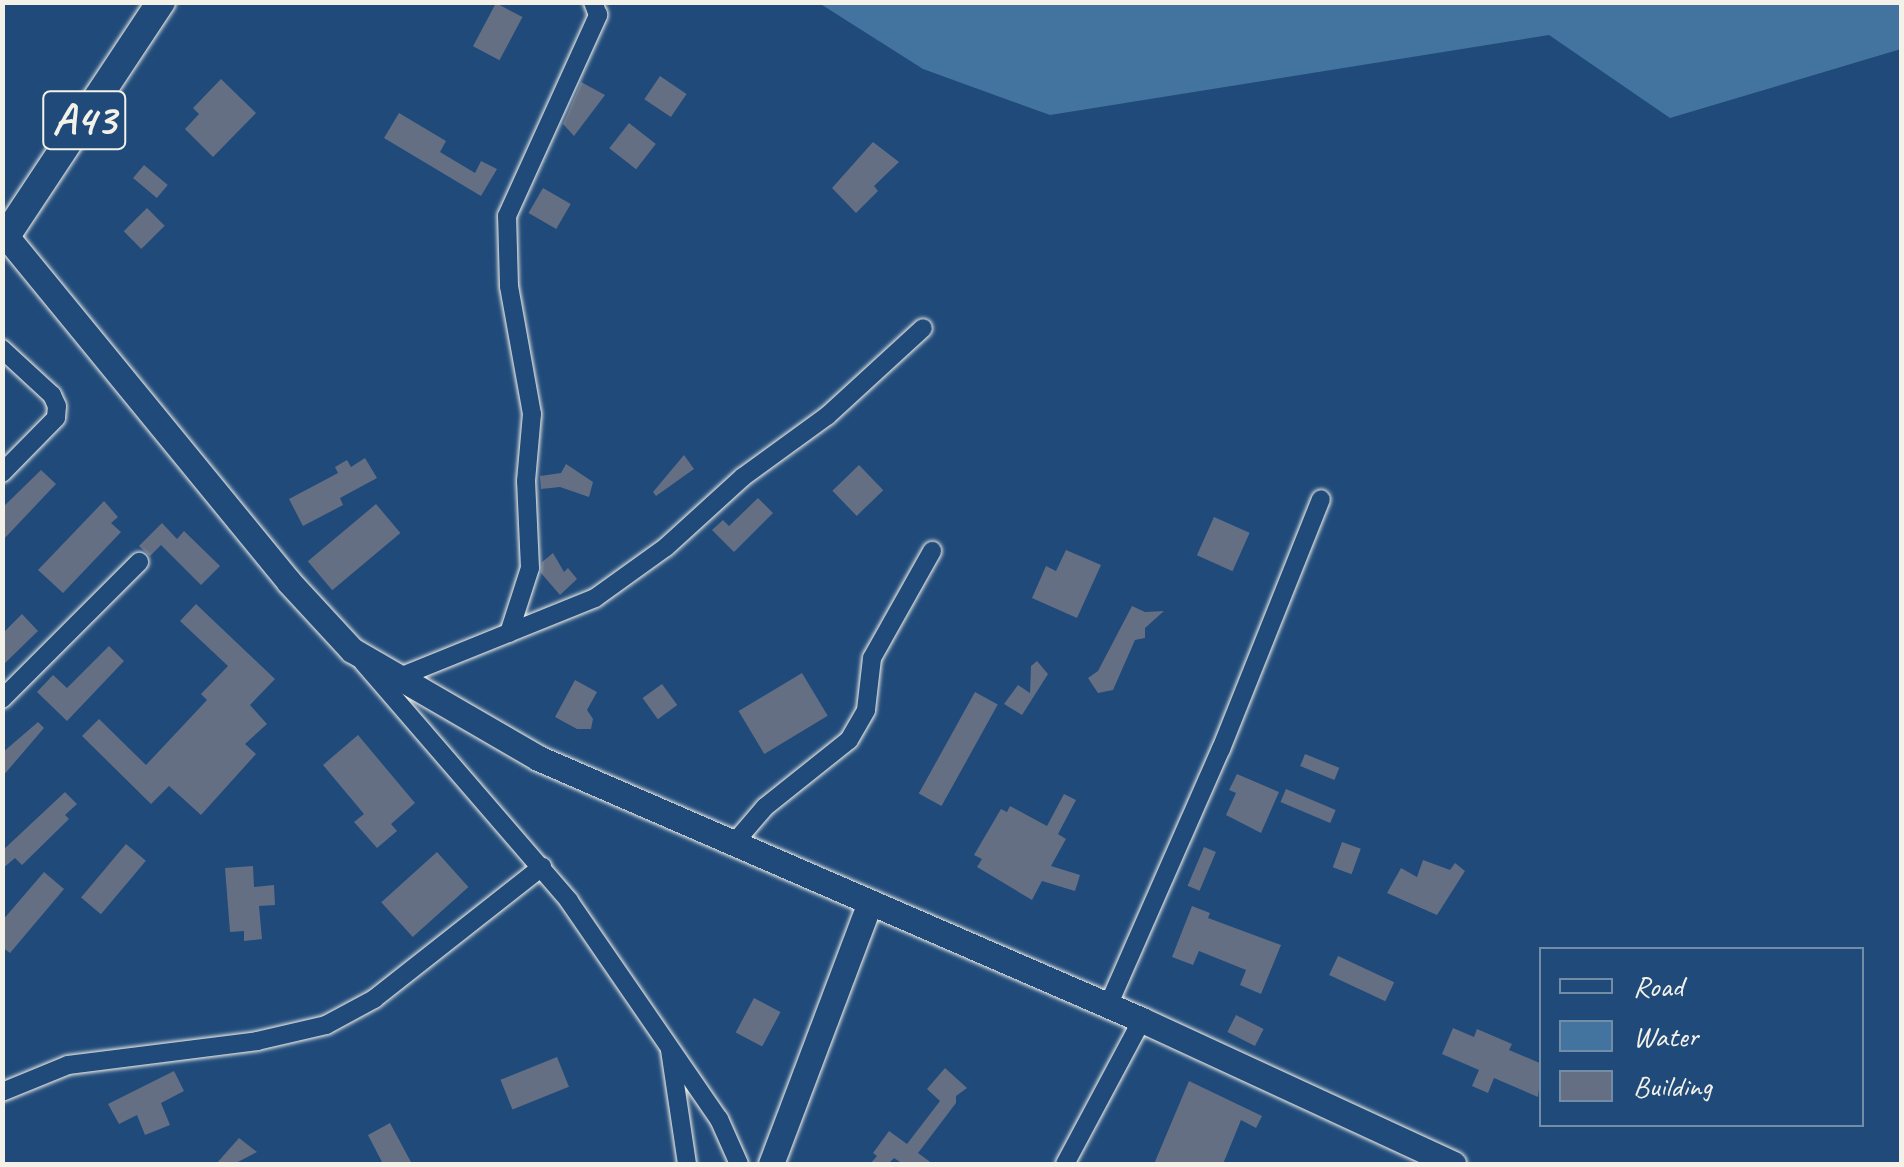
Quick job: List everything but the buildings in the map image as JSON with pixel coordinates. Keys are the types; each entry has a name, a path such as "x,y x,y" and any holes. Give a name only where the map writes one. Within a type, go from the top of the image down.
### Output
{"main road":[{"name":"A43","path":"4,235 161,2"}],"street":[{"path":"509,633 530,568 526,481 532,414 509,286 507,216 598,16 593,2"},
{"path":"4,235 78,319 289,582 542,868 719,1119 739,1164"},
{"path":"398,678 595,598 666,547 744,477 828,416 924,328"},
{"path":"2,350 52,394 58,406 56,418 2,473"},
{"path":"1108,1006 1221,749 1321,499"},
{"path":"735,842 765,807 849,740 866,710 872,658 932,551"},
{"path":"2,698 140,562"},
{"path":"352,650 538,758 735,842 869,905 1142,1020 1453,1164"},
{"path":"2,1092 68,1065 257,1041 326,1025 374,999 542,868"},
{"path":"771,1164 869,905"},
{"path":"1065,1164 1142,1020"},
{"path":"669,1045 687,1164"}],"water":[{"path":"1901,2 1901,49 1670,118 1549,35 1050,115 923,69 819,3"}]}
